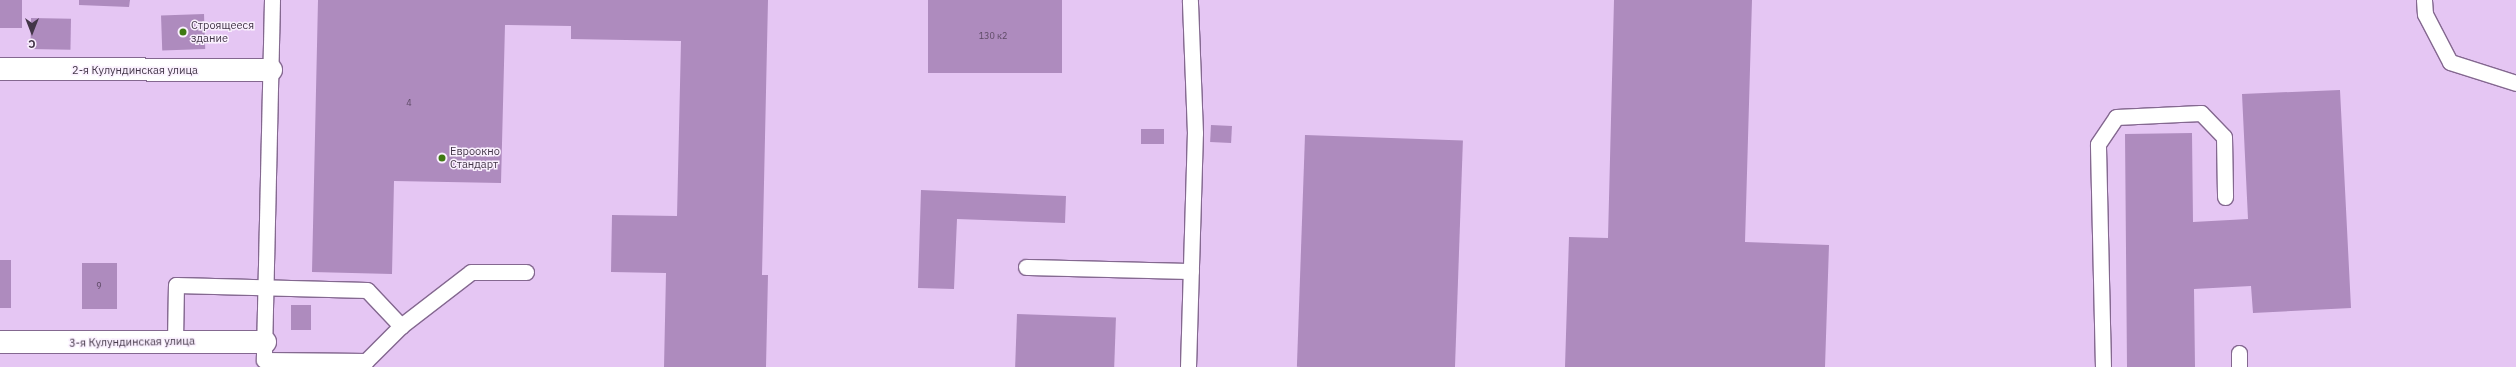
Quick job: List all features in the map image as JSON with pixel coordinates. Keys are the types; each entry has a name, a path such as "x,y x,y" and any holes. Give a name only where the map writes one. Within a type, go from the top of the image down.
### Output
{"street":[{"name":"2-я Кулундинская улица","path":"0,69 270,70"},
{"name":"3-я Кулундинская улица","path":"0,342 175,340 264,342"}],"lane":[{"path":"272,0 264,360 366,361 401,326 471,272 526,272"},
{"path":"1188,367 1194,133 1190,0"},
{"path":"2424,0 2424,14 2450,62 2516,83"},
{"path":"2103,367 2098,144 2116,117 2201,113 2224,137 2225,197"},
{"path":"1026,267 1190,271"},
{"path":"175,340 176,285 367,290 401,326"}],"building":[{"path":"0,0 22,0 22,28 0,28"},
{"path":"79,0 130,0 129,7 79,5"},
{"path":"318,0 768,0 762,275 768,275 766,367 664,367 666,273 611,272 612,215 677,216 681,41 571,39 571,26 505,25 501,183 394,181 392,274 312,272"},
{"path":"928,0 1062,0 1062,73 928,73"},
{"path":"1614,0 1752,0 1745,242 1829,245 1825,367 1565,367 1569,237 1608,238"},
{"name":"Строящееся здание","path":"204,14 205,49 162,50 161,16"},
{"path":"31,18 71,19 70,50 30,49"},
{"path":"2340,90 2351,308 2253,313 2251,286 2194,289 2195,367 2127,367 2125,134 2192,133 2193,222 2248,219 2242,94"},
{"path":"1211,125 1232,126 1231,143 1210,142"},
{"path":"1141,129 1164,129 1164,144 1141,144"},
{"path":"1305,135 1463,141 1455,367 1297,367"},
{"path":"921,190 1066,196 1065,223 957,219 954,289 918,288"},
{"path":"0,260 11,260 11,308 0,308"},
{"path":"82,263 117,263 117,309 82,309"},
{"path":"291,305 311,305 311,330 291,330"},
{"path":"1017,314 1116,317 1114,367 1015,367"}],"place":[{"name":"Строящееся здание","path":"183,32"},
{"name":"Евроокно Стандарт","path":"442,158"}]}
